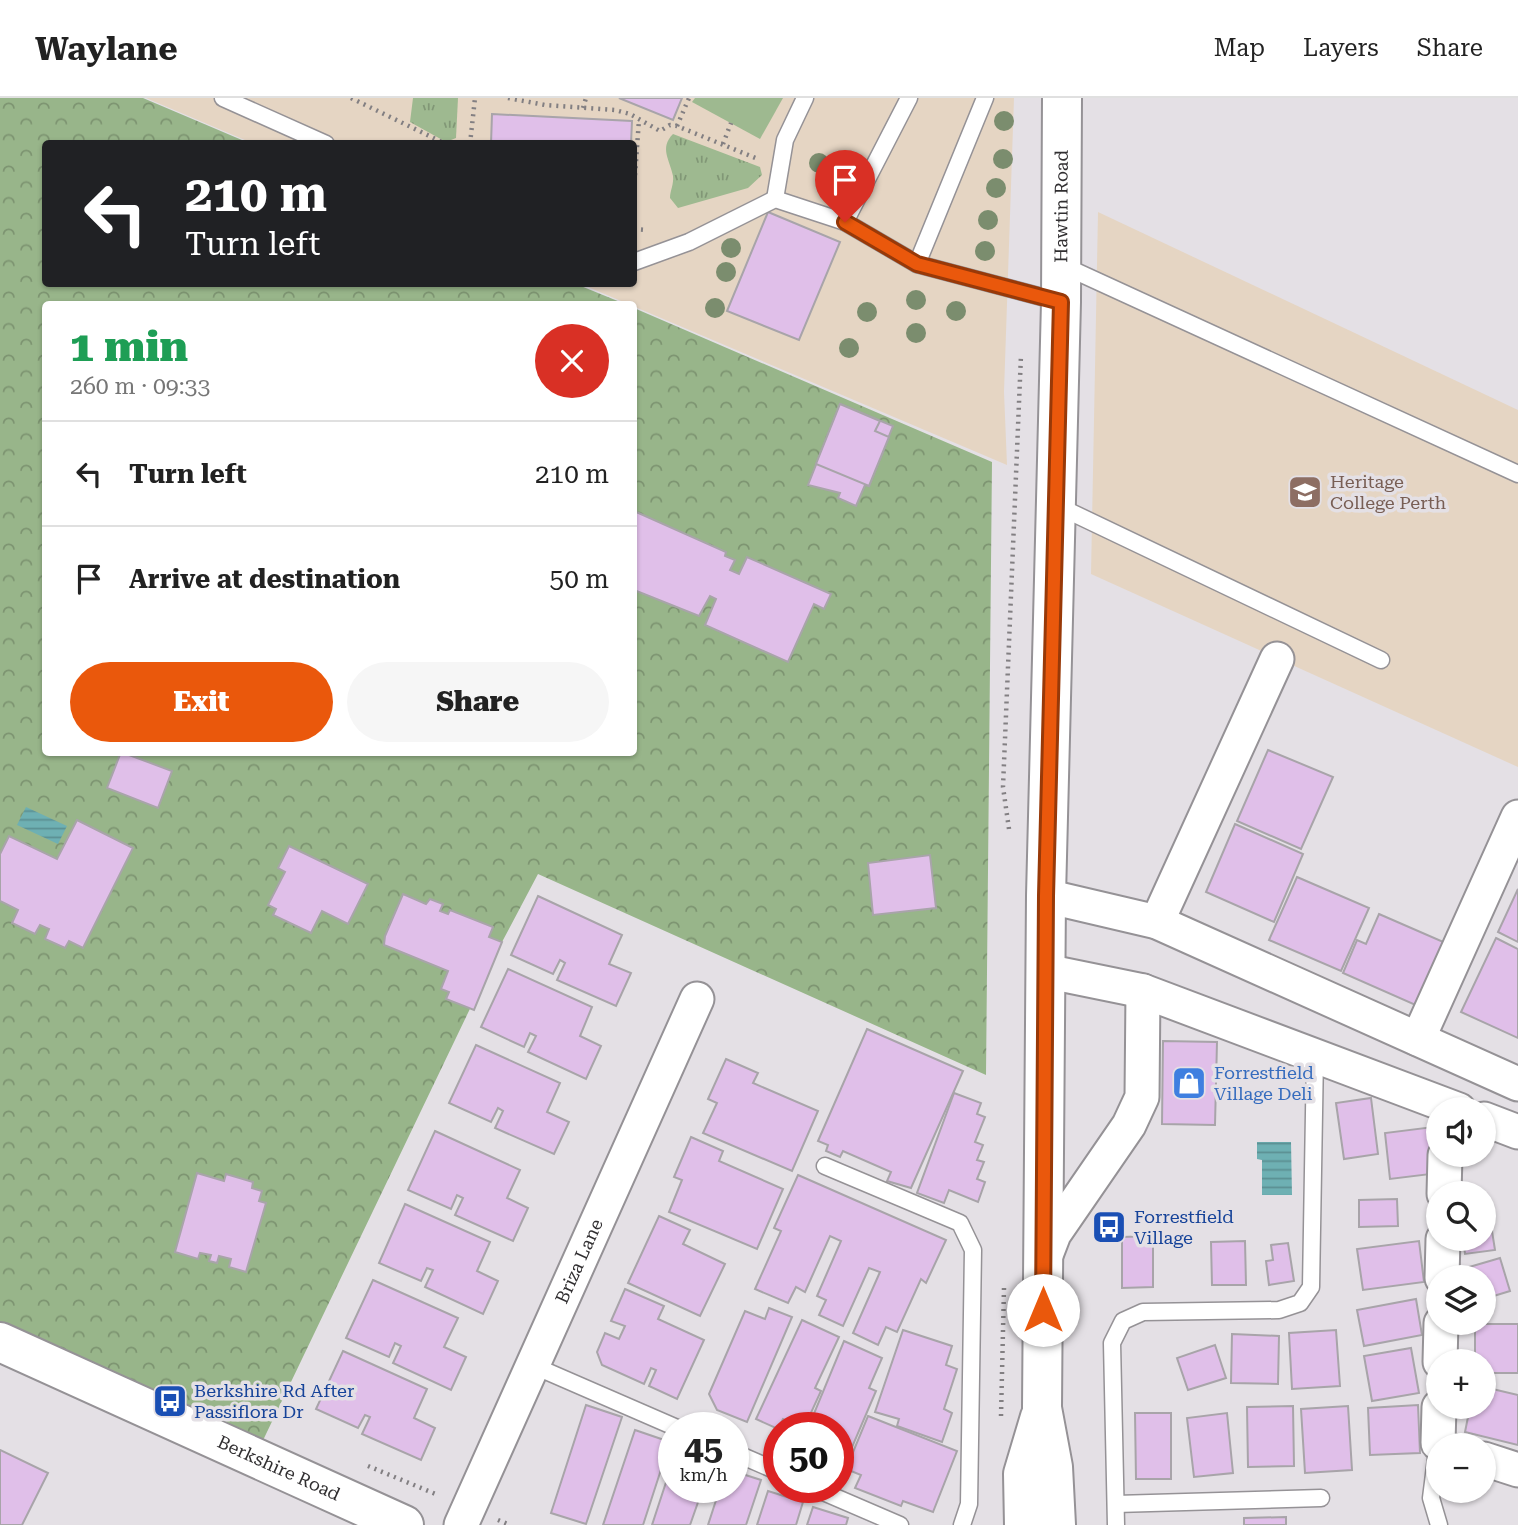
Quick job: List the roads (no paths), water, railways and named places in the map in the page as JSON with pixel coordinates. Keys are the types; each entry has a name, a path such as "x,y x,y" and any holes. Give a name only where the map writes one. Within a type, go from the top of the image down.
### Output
{"main road":[{"name":"Hawtin Road","path":"1056,1525 1053,1467 1042,1408 1046,896 1061,302 1062,98"},
{"name":"Berkshire Road","path":"0,1342 404,1525"},
{"name":"Hawtin Road","path":"1024,1525 1023,1474 1042,1408"}],"street":[{"path":"1157,922 1277,659"},
{"path":"1418,1039 1518,817"},
{"path":"1046,896 1157,922 1518,1084"},
{"path":"1045,971 1143,991 1426,1098"},
{"path":"1044,1260 1061,1222 1129,1125 1142,1097 1143,991"},
{"name":"Briza Lane","path":"465,1516 697,999"},
{"path":"1496,1124 1518,1132"},
{"path":"1496,1463 1518,1470"}],"lane":[{"path":"224,98 317,140"},
{"path":"775,199 785,140 805,98"},
{"path":"845,222 909,98"},
{"path":"917,264 985,98"},
{"path":"637,261 689,242 775,199 801,205 845,222 917,264 1061,302"},
{"path":"1061,264 1518,474"},
{"path":"1056,505 1381,660"},
{"path":"1116,1525 1112,1343 1123,1321 1143,1312 1279,1310 1300,1303 1311,1287 1315,1055"},
{"path":"825,1166 960,1223 972,1250 969,1504 962,1525"},
{"path":"532,1365 658,1420"},
{"path":"1116,1504 1321,1498"},
{"path":"849,1503 900,1525"},
{"path":"1432,1503 1439,1525"}],"water":[{"path":"26,807 67,826 58,844 17,825"},
{"path":"1257,1142 1291,1142 1292,1195 1262,1195 1262,1160 1257,1159"}],"place":[{"name":"Heritage College Perth","path":"1305,492"},
{"name":"Forrestfield Village Deli","path":"1189,1083"},
{"name":"Forrestfield Village","path":"1109,1227"},
{"name":"Berkshire Rd After Passiflora Dr","path":"170,1401"}]}
